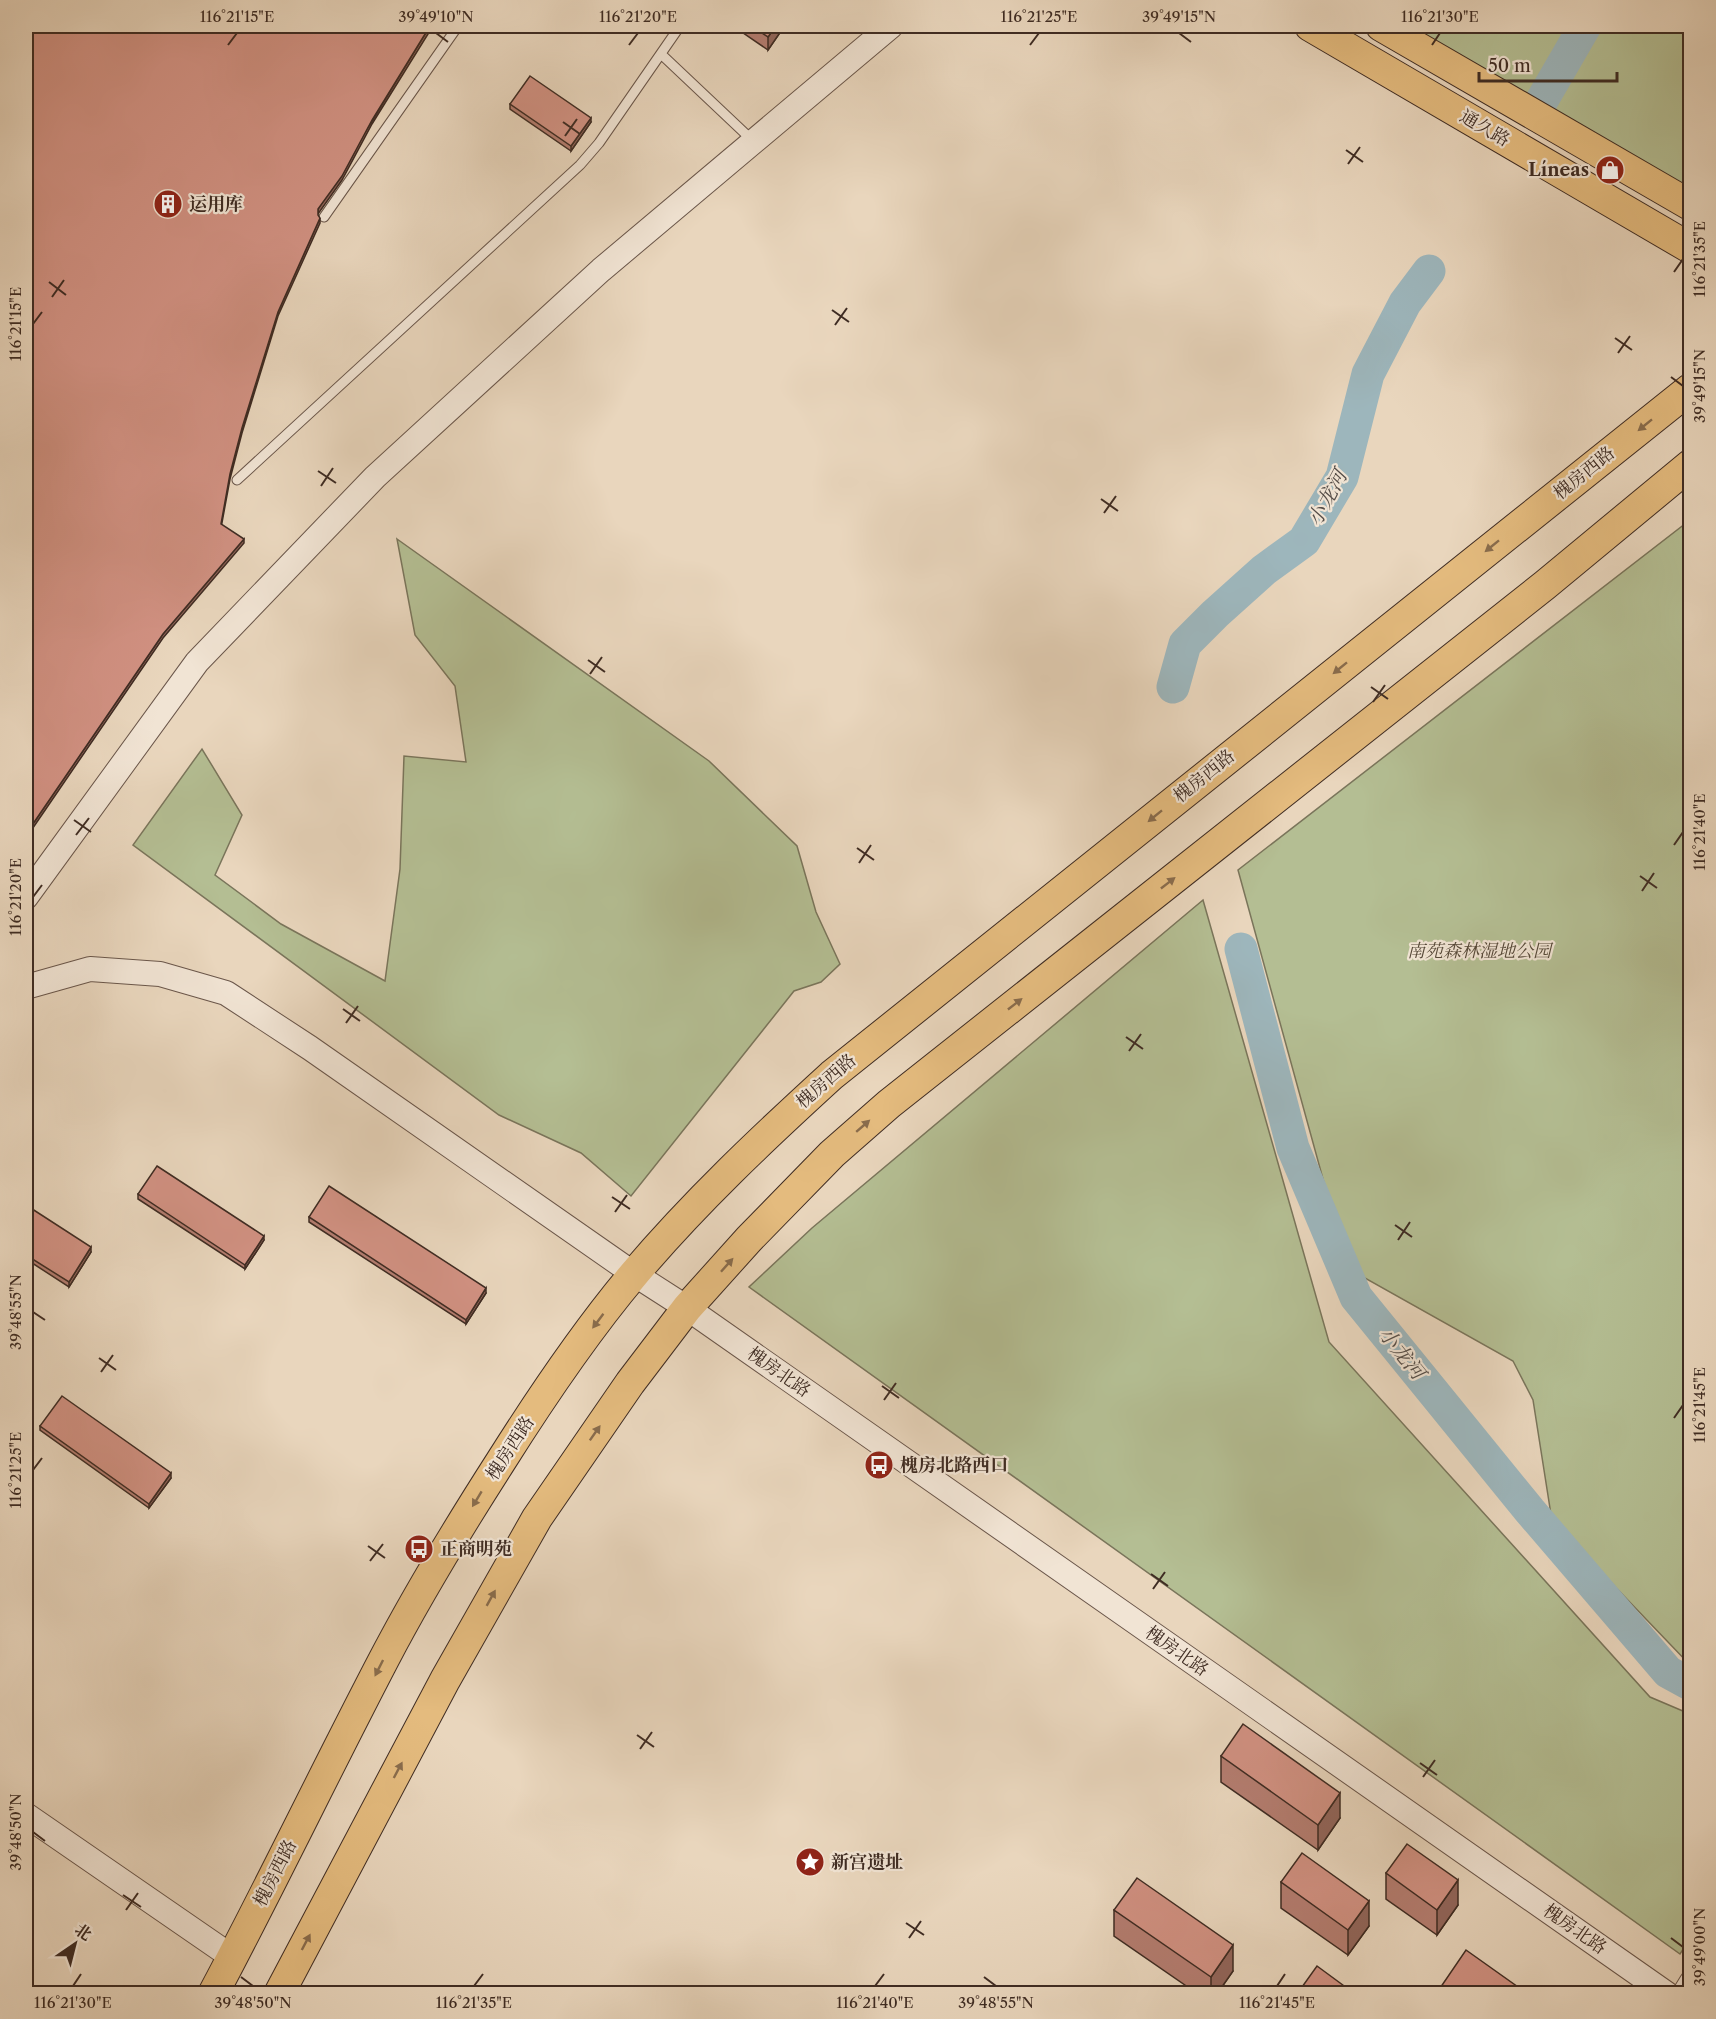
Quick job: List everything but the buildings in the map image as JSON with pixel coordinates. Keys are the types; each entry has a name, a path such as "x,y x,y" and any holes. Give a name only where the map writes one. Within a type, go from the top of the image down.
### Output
{"main road":[{"name":"通久路","path":"1310,26 1690,248"},
{"name":"通久路","path":"1381,26 1690,205"},
{"name":"槐房西路","path":"213,1994 386,1656 448,1547 528,1418 634,1274 759,1141 832,1075 1690,388"},
{"path":"284,1992 445,1680 537,1518 630,1383 687,1308 749,1239 832,1154 889,1104 1545,585 1690,465"}],"street":[{"path":"26,897 197,662 375,477 602,270 891,26"},
{"name":"槐房北路","path":"26,987 90,969 160,974 226,993 319,1054 634,1274 687,1308 1651,1989"},
{"path":"26,1815 232,1957"},
{"path":"1682,1994 1690,1981"}],"lane":[{"path":"324,217 458,26"},
{"path":"237,480 582,163 599,143 680,26"},
{"path":"661,54 754,141"}],"green space":[{"path":"1408,26 1690,26 1690,192"},
{"name":"南苑森林湿地公园","path":"1690,520 1690,1665 1552,1521 1533,1400 1513,1361 1363,1277 1337,1230 1238,870"},
{"path":"397,539 709,761 797,846 816,912 840,964 821,982 794,991 631,1196 581,1153 499,1115 133,845 202,749 242,815 215,875 281,924 385,981 400,869 404,756 466,762 455,686 415,635"},
{"path":"1203,900 1329,1342 1650,1697 1690,1714 1690,1939 1680,1954 749,1287 812,1228"}],"waterway":[{"name":"小龙河","path":"1537,109 1585,26"},
{"name":"小龙河","path":"1173,687 1185,644 1264,570 1304,541 1342,477 1368,374 1405,303 1429,271"},
{"name":"小龙河","path":"1241,949 1293,1148 1356,1297 1530,1511 1668,1672 1690,1684"}],"place":[{"name":"Líneas","path":"1610,170"},
{"name":"运用库","path":"168,204"},
{"name":"槐房北路西口","path":"879,1465"},
{"name":"正商明苑","path":"419,1549"},
{"name":"新宫遗址","path":"810,1862"}]}
